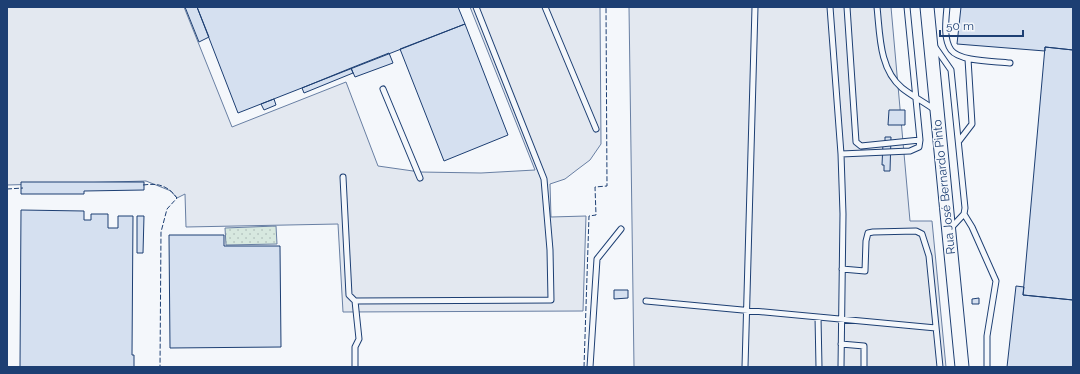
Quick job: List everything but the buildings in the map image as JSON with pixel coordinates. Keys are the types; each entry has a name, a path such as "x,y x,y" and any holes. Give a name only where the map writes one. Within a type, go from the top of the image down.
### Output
{"street":[{"name":"Rua José Bernardo Pinto","path":"927,7 962,367"}],"lane":[{"path":"355,301 551,300 550,250 544,178 476,7"},
{"path":"545,7 596,129"},
{"path":"744,367 747,310 755,7"},
{"path":"830,7 841,154 841,367"},
{"path":"847,7 856,142 858,145 874,145 920,140"},
{"path":"877,7 882,52 889,73 901,87 937,111"},
{"path":"841,154 910,151 919,147 920,140 907,7"},
{"path":"947,7 946,29 950,49 968,59 1010,63"},
{"path":"930,41 951,70 966,208 964,214 949,230"},
{"path":"959,141 972,124 968,59"},
{"path":"383,89 420,178"},
{"path":"343,177 349,295 355,301 359,339 355,347 355,367"},
{"path":"964,214 972,227 996,281 987,336 987,367"},
{"path":"590,367 597,259 620,229"},
{"path":"842,269 865,271 866,241 868,234 880,231 920,232 925,238 929,256 940,367"},
{"path":"646,301 936,328"},
{"path":"818,317 819,367"},
{"path":"841,344 864,346 864,367"}],"shaded area":[{"path":"7,7 184,7 232,127 346,82 378,166 420,172 481,173 535,170 470,7 600,7 601,144 590,160 565,179 550,184 551,217 586,216 583,311 343,312 338,224 186,227 185,194 177,198 171,191 146,181 7,185"},
{"path":"629,7 891,7 910,221 932,221 946,367 634,367"},
{"path":"276,226 277,244 226,245 225,228"}],"fence":[{"path":"584,367 589,216 596,215 595,187 607,186 606,7"},
{"path":"143,185 153,184 162,186 170,190 177,198 167,209 161,232 160,367"},
{"path":"7,189 23,188"}]}
